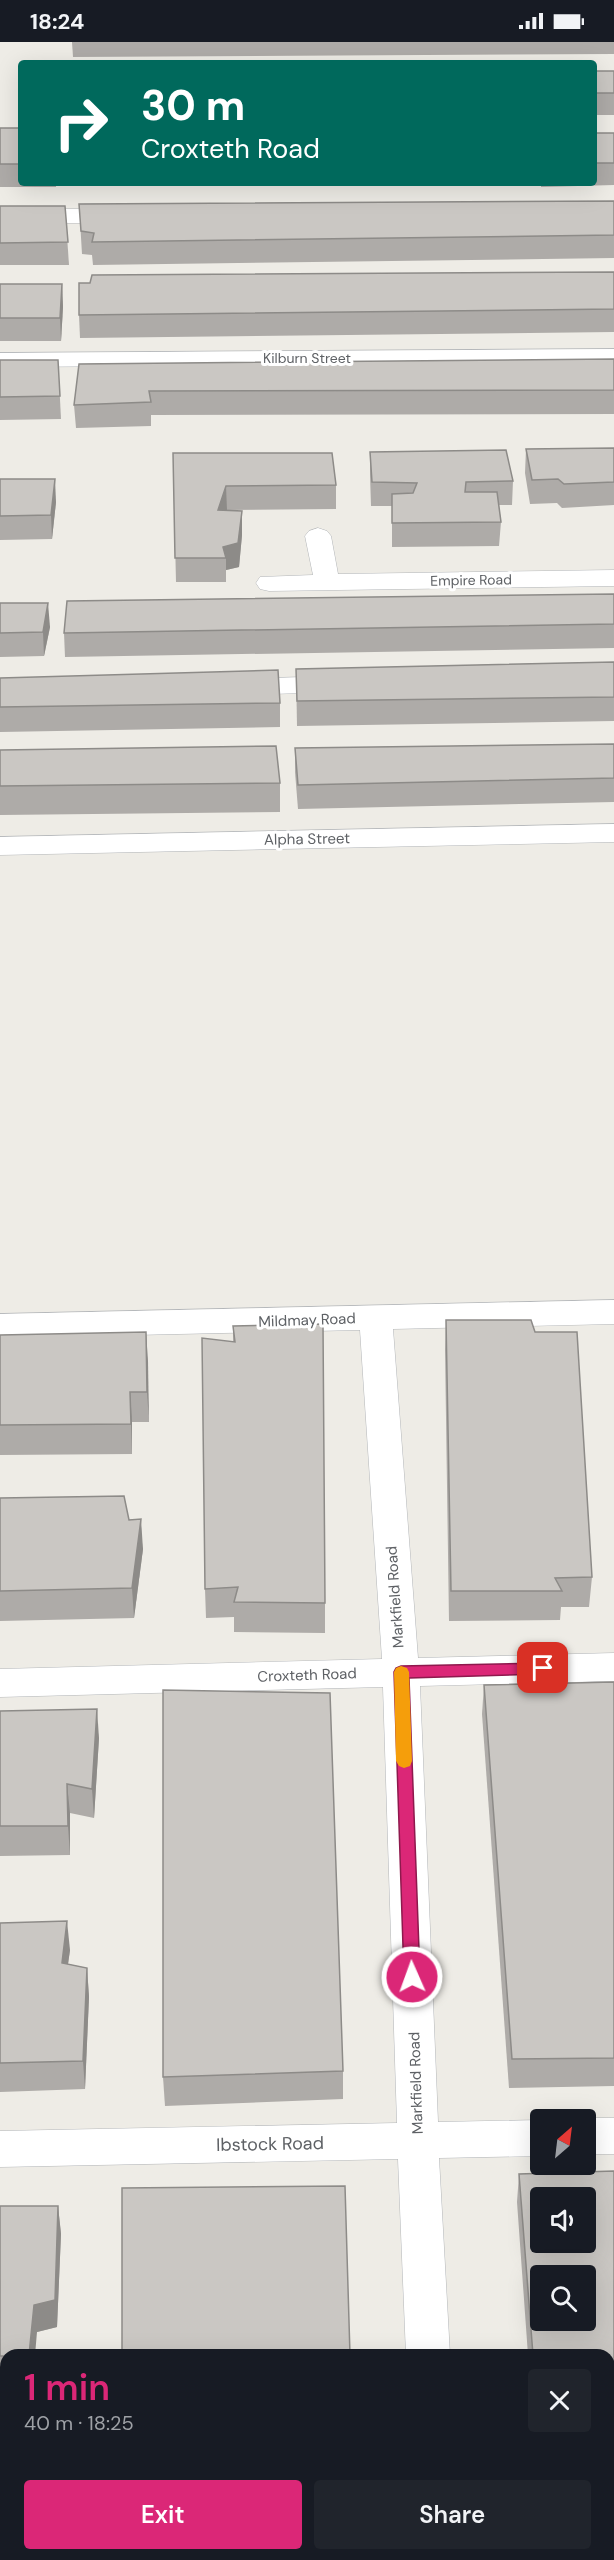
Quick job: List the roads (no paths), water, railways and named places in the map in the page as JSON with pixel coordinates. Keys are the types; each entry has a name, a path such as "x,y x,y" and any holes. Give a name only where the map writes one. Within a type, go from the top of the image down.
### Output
{"street":[{"path":"0,216 139,216"},
{"name":"Kilburn Street","path":"0,360 614,356"},
{"path":"318,536 327,582"},
{"name":"Empire Road","path":"269,583 614,578"},
{"path":"213,688 366,683"},
{"name":"Alpha Street","path":"0,846 614,833"},
{"name":"Mildmay Road","path":"0,1326 614,1312"},
{"name":"Markfield Road","path":"376,1318 401,1672 428,2349"},
{"name":"Croxteth Road","path":"0,1683 614,1667"},
{"path":"596,2136 614,2136"},
{"name":"Ibstock Road","path":"0,2149 530,2138"}]}
